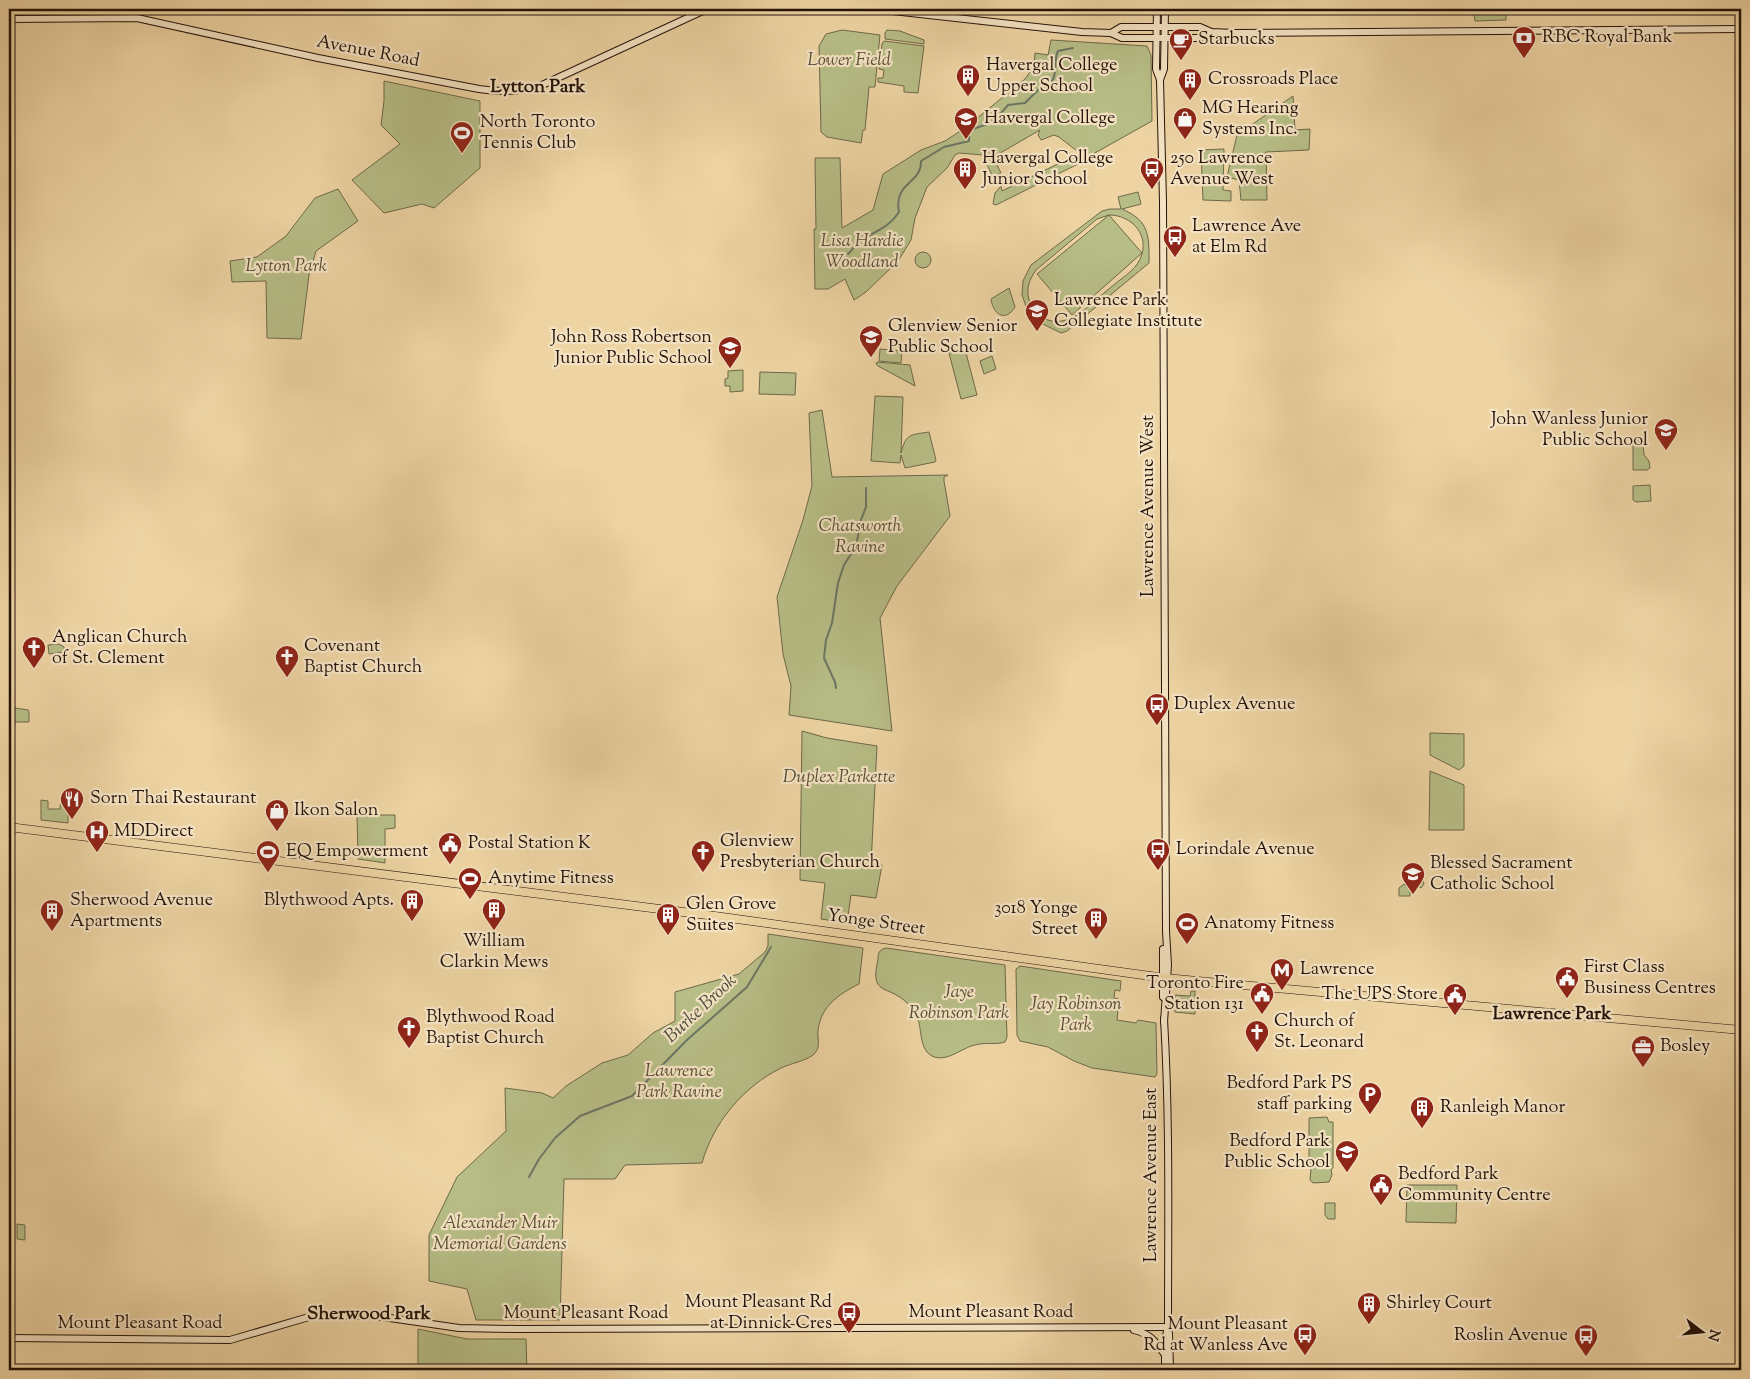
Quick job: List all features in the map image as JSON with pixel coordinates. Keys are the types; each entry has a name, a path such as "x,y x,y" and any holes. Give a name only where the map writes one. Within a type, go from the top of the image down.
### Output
{"main road":[{"name":"Avenue Road","path":"9,19 137,18 342,63 479,89 499,91 522,90 540,86 707,9"},
{"path":"875,9 1111,34 1122,38 1199,38 1211,32"},
{"name":"Lawrence Avenue West","path":"1157,9 1156,69 1160,80 1164,261 1166,931 1163,946 1165,978"},
{"name":"Lawrence Avenue West","path":"1160,80 1164,69 1165,9"},
{"path":"1111,34 1121,26 1200,27 1211,32 1741,30"},
{"name":"Yonge Street","path":"9,827 573,898 1165,978 1741,1030"},
{"name":"Lawrence Avenue East","path":"1165,978 1168,1327 1165,1355 1166,1370"},
{"name":"Mount Pleasant Road","path":"9,1338 230,1340 309,1317 324,1315 376,1316 459,1328 1168,1327"},
{"name":"Lawrence Avenue East","path":"1168,1327 1170,1370"},
{"path":"1128,1328 1147,1334 1155,1341 1165,1355"}],"green space":[{"path":"1473,9 1506,9 1506,20 1475,21"},
{"name":"Lower Field","path":"842,30 880,35 875,87 869,87 865,130 863,130 861,143 827,137 821,132 819,46 826,34"},
{"path":"887,30 900,31 924,40 924,44 885,39"},
{"name":"Lisa Hardie Woodland","path":"1051,40 1147,46 1151,55 1152,121 1086,158 1054,135 1041,140 1038,135 1040,130 995,156 959,153 955,155 947,168 927,187 915,218 911,240 898,261 866,292 854,300 845,279 828,289 815,289 815,158 840,158 842,228 873,210 883,174 921,150 945,141 965,128 1025,79 1034,66 1035,53 1048,55"},
{"path":"884,41 924,46 918,93 904,92 904,86 878,82 878,78 883,78 884,70 879,69"},
{"path":"384,81 480,101 480,168 434,208 422,204 384,213 352,180 400,144 381,125"},
{"path":"1293,96 1295,130 1310,129 1309,150 1266,152 1267,200 1241,200 1239,180 1227,177 1237,135"},
{"path":"1224,149 1223,190 1231,191 1231,201 1203,200 1201,150"},
{"path":"1069,153 1077,158 1078,164 996,205 993,204 995,193 1001,186 1002,191 1068,159"},
{"path":"994,159 1001,173 993,177 986,163"},
{"name":"Lytton Park","path":"338,189 358,221 316,251 309,275 301,339 267,338 266,281 232,282 230,261 257,257 286,236 315,198"},
{"path":"1138,192 1141,204 1122,209 1138,219 1146,230 1149,245 1149,263 1067,331 1061,333 1035,320 1028,312 1022,295 1023,281 1031,265 1102,211 1121,209 1118,197","holes":["1109,215 1117,216 1132,223 1141,235 1143,251 1135,267 1074,317 1057,321 1048,320 1041,316 1034,310 1028,296 1029,282 1036,270 1097,219"]},
{"path":"1109,215 1142,253 1072,315 1037,274"},
{"path":"923,252 929,254 931,260 929,266 923,268 917,266 915,260 917,254"},
{"path":"1009,288 1015,307 1007,315 1000,315 994,309 991,299"},
{"path":"880,349 902,351 901,363 879,361"},
{"path":"965,349 977,395 961,399 949,353"},
{"path":"992,356 996,369 984,374 980,361"},
{"path":"877,362 910,365 915,386 878,366"},
{"path":"743,370 743,391 730,392 730,386 725,386 728,371"},
{"path":"760,372 796,373 795,395 759,394"},
{"path":"875,396 903,397 901,453 909,436 929,432 935,462 905,468 901,455 900,463 871,461"},
{"name":"Chatsworth Ravine","path":"822,410 832,477 948,475 944,477 944,481 950,516 897,586 880,618 892,731 789,715 791,686 783,654 777,597 803,520 812,486 809,413"},
{"path":"1634,441 1643,441 1644,455 1649,461 1650,468 1647,470 1633,470"},
{"path":"1650,485 1651,501 1636,502 1633,500 1633,486"},
{"path":"59,644 64,647 64,652 49,654 48,645"},
{"path":"9,707 28,710 29,722 9,722"},
{"name":"Duplex Parkette","path":"802,731 827,738 877,746 871,865 882,865 876,898 851,895 847,923 821,919 825,883 800,880"},
{"path":"1430,733 1464,734 1464,766 1459,770 1430,755"},
{"path":"1430,771 1464,785 1464,830 1429,830"},
{"path":"61,797 68,797 68,823 41,820 41,800 48,801 48,809 60,809"},
{"path":"357,815 395,815 395,828 385,829 385,863 358,859"},
{"path":"1418,875 1422,878 1424,884 1421,888 1412,881"},
{"path":"1404,884 1410,890 1410,896 1399,896 1399,888"},
{"name":"Alexander Muir Memorial Gardens","path":"768,934 863,948 859,984 832,1002 823,1014 818,1030 817,1050 812,1056 781,1068 767,1076 754,1085 731,1108 714,1134 702,1163 625,1165 615,1179 564,1179 560,1320 476,1320 467,1289 429,1281 429,1235 457,1177 506,1131 505,1088 542,1093 553,1098 566,1086 602,1063 628,1055 653,1033 675,1021 675,992 739,974 765,952 768,946"},
{"name":"Jaye Robinson Park","path":"886,948 1005,965 1007,1037 1005,1042 975,1045 943,1058 932,1056 928,1053 923,1043 918,1020 912,1009 903,1000 881,987 877,982 876,974 879,953"},
{"name":"Jay Robinson Park","path":"1020,966 1121,981 1120,991 1115,990 1114,998 1119,999 1117,1020 1136,1023 1138,1020 1156,1023 1157,1074 1155,1077 1092,1068 1048,1047 1020,1041 1017,1035 1016,969"},
{"path":"1191,991 1195,991 1195,1014 1175,1012 1175,995 1190,996"},
{"path":"1327,1117 1329,1122 1333,1122 1332,1175 1329,1182 1313,1183 1310,1180 1311,1169 1309,1168 1309,1118"},
{"path":"1407,1185 1457,1185 1456,1223 1406,1222"},
{"path":"1325,1203 1335,1203 1335,1219 1328,1219 1325,1215"},
{"path":"17,1224 25,1225 25,1240 17,1239"},
{"path":"418,1329 467,1339 526,1339 527,1370 418,1370"}],"waterway":[{"name":"Burke Brook","path":"848,254 858,243 891,222 899,212 898,202 900,195 917,174 921,161 944,147 969,141 969,132 992,122 1008,105 1025,103 1044,83 1052,81 1054,78 1058,51 1073,48"},
{"name":"Burke Brook","path":"836,688 824,658 826,640 832,623 838,583 844,565 853,551 858,537 859,525 866,507 866,488"},
{"name":"Burke Brook","path":"529,1177 539,1159 555,1138 580,1116 632,1096 687,1040 747,987 771,947"}],"place":[{"name":"RBC Royal Bank","path":"1524,59"},
{"name":"Starbucks","path":"1181,61"},
{"name":"Havergal College Upper School","path":"968,97"},
{"name":"Crossroads Place","path":"1190,101"},
{"name":"Havergal College","path":"966,140"},
{"name":"MG Hearing Systems Inc.","path":"1185,140"},
{"name":"North Toronto Tennis Club","path":"462,154"},
{"name":"Havergal College Junior School","path":"965,190"},
{"name":"250 Lawrence Avenue West","path":"1152,190"},
{"name":"Lawrence Ave at Elm Rd","path":"1175,258"},
{"name":"Lawrence Park Collegiate Institute","path":"1037,332"},
{"name":"Glenview Senior Public School","path":"871,358"},
{"name":"John Ross Robertson Junior Public School","path":"730,369"},
{"name":"John Wanless Junior Public School","path":"1666,451"},
{"name":"Anglican Church of St. Clement","path":"34,669"},
{"name":"Covenant Baptist Church","path":"287,678"},
{"name":"Duplex Avenue","path":"1157,726"},
{"name":"Sorn Thai Restaurant","path":"72,820"},
{"name":"Ikon Salon","path":"277,832"},
{"name":"MDDirect","path":"97,853"},
{"name":"Postal Station K","path":"450,865"},
{"name":"Lorindale Avenue","path":"1158,871"},
{"name":"EQ Empowerment","path":"268,873"},
{"name":"Glenview Presbyterian Church","path":"703,873"},
{"name":"Blessed Sacrament Catholic School","path":"1413,895"},
{"name":"Anytime Fitness","path":"470,900"},
{"name":"Blythwood Apts.","path":"412,922"},
{"name":"William Clarkin Mews","path":"494,931"},
{"name":"Sherwood Avenue Apartments","path":"52,932"},
{"name":"Glen Grove Suites","path":"668,936"},
{"name":"3018 Yonge Street","path":"1096,940"},
{"name":"Anatomy Fitness","path":"1187,945"},
{"name":"Lawrence","path":"1282,991"},
{"name":"First Class Business Centres","path":"1567,999"},
{"name":"Toronto Fire Station 131","path":"1262,1015"},
{"name":"The UPS Store","path":"1455,1016"},
{"name":"Blythwood Road Baptist Church","path":"409,1049"},
{"name":"Church of St. Leonard","path":"1257,1053"},
{"name":"Bosley","path":"1643,1068"},
{"name":"Bedford Park PS staff parking","path":"1370,1115"},
{"name":"Ranleigh Manor","path":"1422,1129"},
{"name":"Bedford Park Public School","path":"1347,1173"},
{"name":"Bedford Park Community Centre","path":"1381,1206"},
{"name":"Shirley Court","path":"1369,1325"},
{"name":"Mount Pleasant Rd at Dinnick Cres","path":"849,1334"},
{"name":"Mount Pleasant Rd at Wanless Ave","path":"1305,1356"},
{"name":"Roslin Avenue","path":"1586,1357"}],"district":[{"name":"Lytton Park","path":"538,87"},
{"name":"Lawrence Park","path":"1552,1014"},
{"name":"Sherwood Park","path":"369,1314"}],"park label":[{"name":"Lawrence Park Ravine","path":"679,1082"}]}
